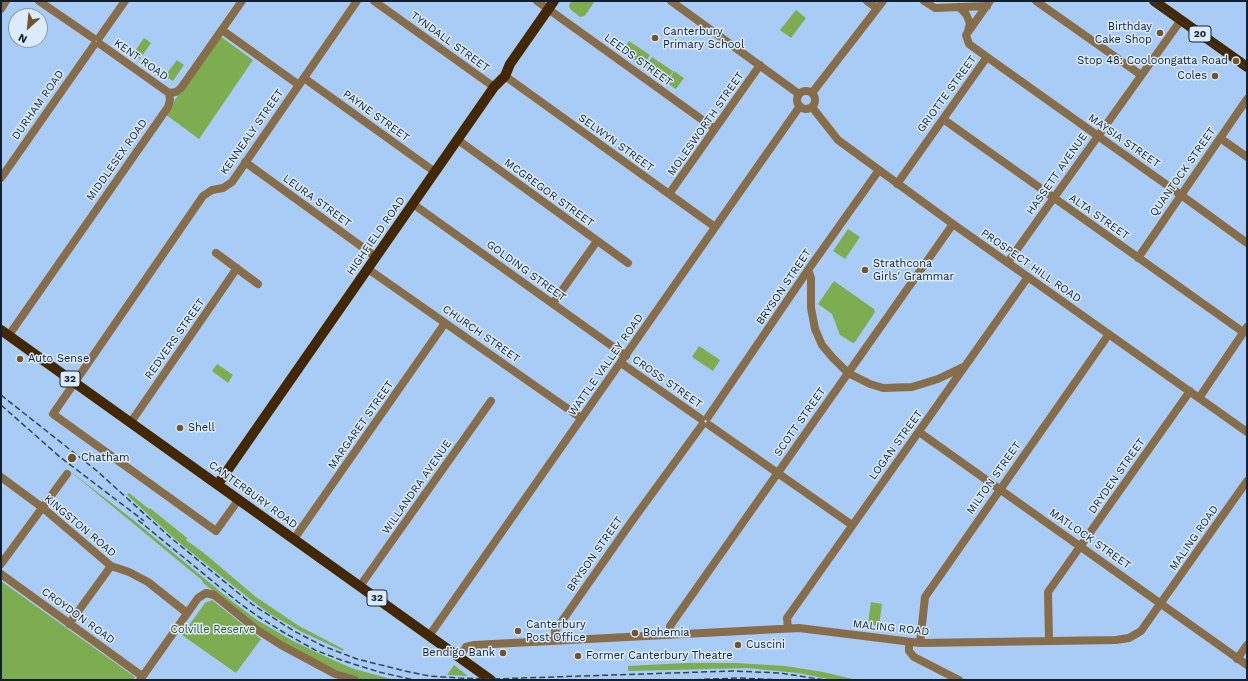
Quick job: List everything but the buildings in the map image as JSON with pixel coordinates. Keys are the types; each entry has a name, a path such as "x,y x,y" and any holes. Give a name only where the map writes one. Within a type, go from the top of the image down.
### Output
{"main road":[{"name":"20","path":"1154,1 1247,67"},
{"name":"HIGHFIELD ROAD","path":"218,484 494,87 505,76 510,64 551,5"},
{"name":"CANTERBURY ROAD","path":"5,333 491,680"}],"street":[{"path":"1,9 6,1"},
{"name":"KENT ROAD","path":"39,1 169,93"},
{"name":"DURHAM ROAD","path":"1,178 125,1"},
{"path":"169,93 176,92 181,88 242,1"},
{"name":"KENNEALY STREET","path":"239,499 216,531 53,414 203,196 212,190 223,188 232,182 357,1"},
{"name":"TYNDALL STREET","path":"374,1 494,87"},
{"name":"LEEDS STREET","path":"537,1 551,5 715,129"},
{"path":"867,1 877,8"},
{"path":"812,93 883,1"},
{"path":"924,1 935,8 988,4"},
{"path":"1036,1 1141,75"},
{"path":"674,2 799,94"},
{"path":"966,35 988,4"},
{"path":"959,7 966,14 970,23 966,35"},
{"name":"HASSETT AVENUE","path":"1008,262 1180,20"},
{"path":"222,30 299,85"},
{"name":"GRIOTTE STREET","path":"897,184 987,57 969,44 966,35"},
{"name":"MAYSIA STREET","path":"987,57 1247,243"},
{"name":"MOLESWORTH STREET","path":"669,194 760,65"},
{"name":"SELWYN STREET","path":"505,76 715,227"},
{"name":"PAYNE STREET","path":"304,78 435,172"},
{"path":"805,91 812,93 815,100 812,107 807,109 800,106 797,102 799,94 805,91"},
{"name":"MIDDLESEX ROAD","path":"5,333 168,107 170,100 169,93"},
{"name":"QUANTOCK STREET","path":"1138,258 1247,100"},
{"name":"WATTLE VALLEY ROAD","path":"429,636 800,106"},
{"name":"PROSPECT HILL ROAD","path":"812,107 838,140 953,224 1247,432"},
{"name":"ALTA STREET","path":"943,118 1138,258 1245,330"},
{"path":"1220,138 1247,158"},
{"name":"MCGREGOR STREET","path":"458,140 628,263"},
{"name":"LEURA STREET","path":"245,162 376,257"},
{"name":"BRYSON STREET","path":"555,640 555,631 632,521 705,422 808,270 879,170"},
{"name":"GOLDING STREET","path":"413,204 626,356"},
{"name":"SCOTT STREET","path":"671,635 670,626 953,224"},
{"path":"553,303 597,241"},
{"path":"216,253 258,284"},
{"name":"REDVERS STREET","path":"131,422 237,268"},
{"name":"CHURCH STREET","path":"368,269 581,418"},
{"path":"808,270 811,278 810,308 815,329 822,345 848,373 864,382 883,388 912,387 938,379 964,367"},
{"name":"LOGAN STREET","path":"788,628 787,618 1028,277"},
{"name":"MARGARET STREET","path":"294,539 445,323"},
{"path":"1199,398 1245,330"},
{"name":"MILTON STREET","path":"920,643 925,597 1108,334"},
{"name":"CROSS STREET","path":"621,363 852,525"},
{"path":"938,379 946,382 949,389"},
{"name":"DRYDEN STREET","path":"1049,640 1048,592 1190,391"},
{"name":"WILLANDRA AVENUE","path":"360,586 491,401"},
{"name":"MATLOCK STREET","path":"919,432 1247,665"},
{"path":"1,564 67,474"},
{"name":"KINGSTON ROAD","path":"1,477 43,508 111,566 129,572 148,582 187,613"},
{"name":"MALING ROAD","path":"459,657 466,647 474,645 788,628 799,628 909,643 1116,640 1129,638 1141,631 1247,481"},
{"path":"69,624 111,566"},
{"name":"CROYDON ROAD","path":"1,574 141,678"},
{"path":"141,678 198,598 206,593 214,595 256,629 333,677 355,680"},
{"path":"909,643 909,651 914,657 959,680"},
{"path":"1238,658 1247,645"}],"green space":[{"path":"572,1 595,1 586,14 580,17 570,9 569,5"},
{"path":"796,10 806,18 791,38 780,30"},
{"path":"220,36 253,60 199,139 165,114"},
{"path":"144,38 151,43 140,59 133,54"},
{"path":"629,41 650,55 643,66 622,51"},
{"path":"652,57 673,71 666,82 645,67"},
{"path":"177,60 184,65 173,81 165,76"},
{"path":"674,71 684,78 676,89 667,83"},
{"path":"848,229 860,237 845,259 833,251"},
{"path":"834,281 874,309 875,312 853,343 840,335 832,314 818,304"},
{"path":"699,346 720,360 713,371 692,357"},
{"path":"217,364 233,375 228,383 212,371"},
{"path":"66,468 257,620 293,641 333,660 354,669 395,680 363,680 347,675 313,660 256,626"},
{"path":"129,493 187,538 186,540 204,553 256,597 299,626 343,649 343,651 302,632 270,614 255,603 176,540 127,495"},
{"path":"1,581 135,677 133,680 1,680"},
{"name":"Colville Reserve","path":"212,600 261,639 236,673 182,635 205,603"},
{"path":"871,602 882,604 879,626 868,624"},
{"path":"686,663 736,663 785,666 823,672 857,680 833,680 798,673 747,668 628,671 628,666"},
{"path":"454,665 468,676 447,675"}],"tram line":[{"path":"1151,1 1247,68"}],"railway":[{"path":"1,395 97,471 171,538 253,605 294,631 323,646 357,659 429,676 459,678 492,679 733,671 780,673 825,680"},
{"path":"1,405 60,457 144,521"},
{"path":"138,520 238,602 283,632 315,650 341,660 379,672 414,680"},
{"path":"686,680 739,678 783,680"}],"place":[{"name":"Birthday Cake Shop","path":"1160,33"},
{"name":"Canterbury Primary School","path":"655,38"},
{"name":"Stop 48: Cooloongatta Road","path":"1236,61"},
{"name":"Coles","path":"1215,76"},
{"name":"Strathcona Girls' Grammar","path":"865,270"},
{"name":"Auto Sense","path":"20,359"},
{"name":"Shell","path":"180,428"},
{"name":"Chatham","path":"72,458"},
{"name":"Canterbury Post Office","path":"518,631"},
{"name":"Bohemia","path":"635,633"},
{"name":"Cuscini","path":"738,645"},
{"name":"Bendigo Bank","path":"503,653"},
{"name":"Former Canterbury Theatre","path":"578,656"}]}
